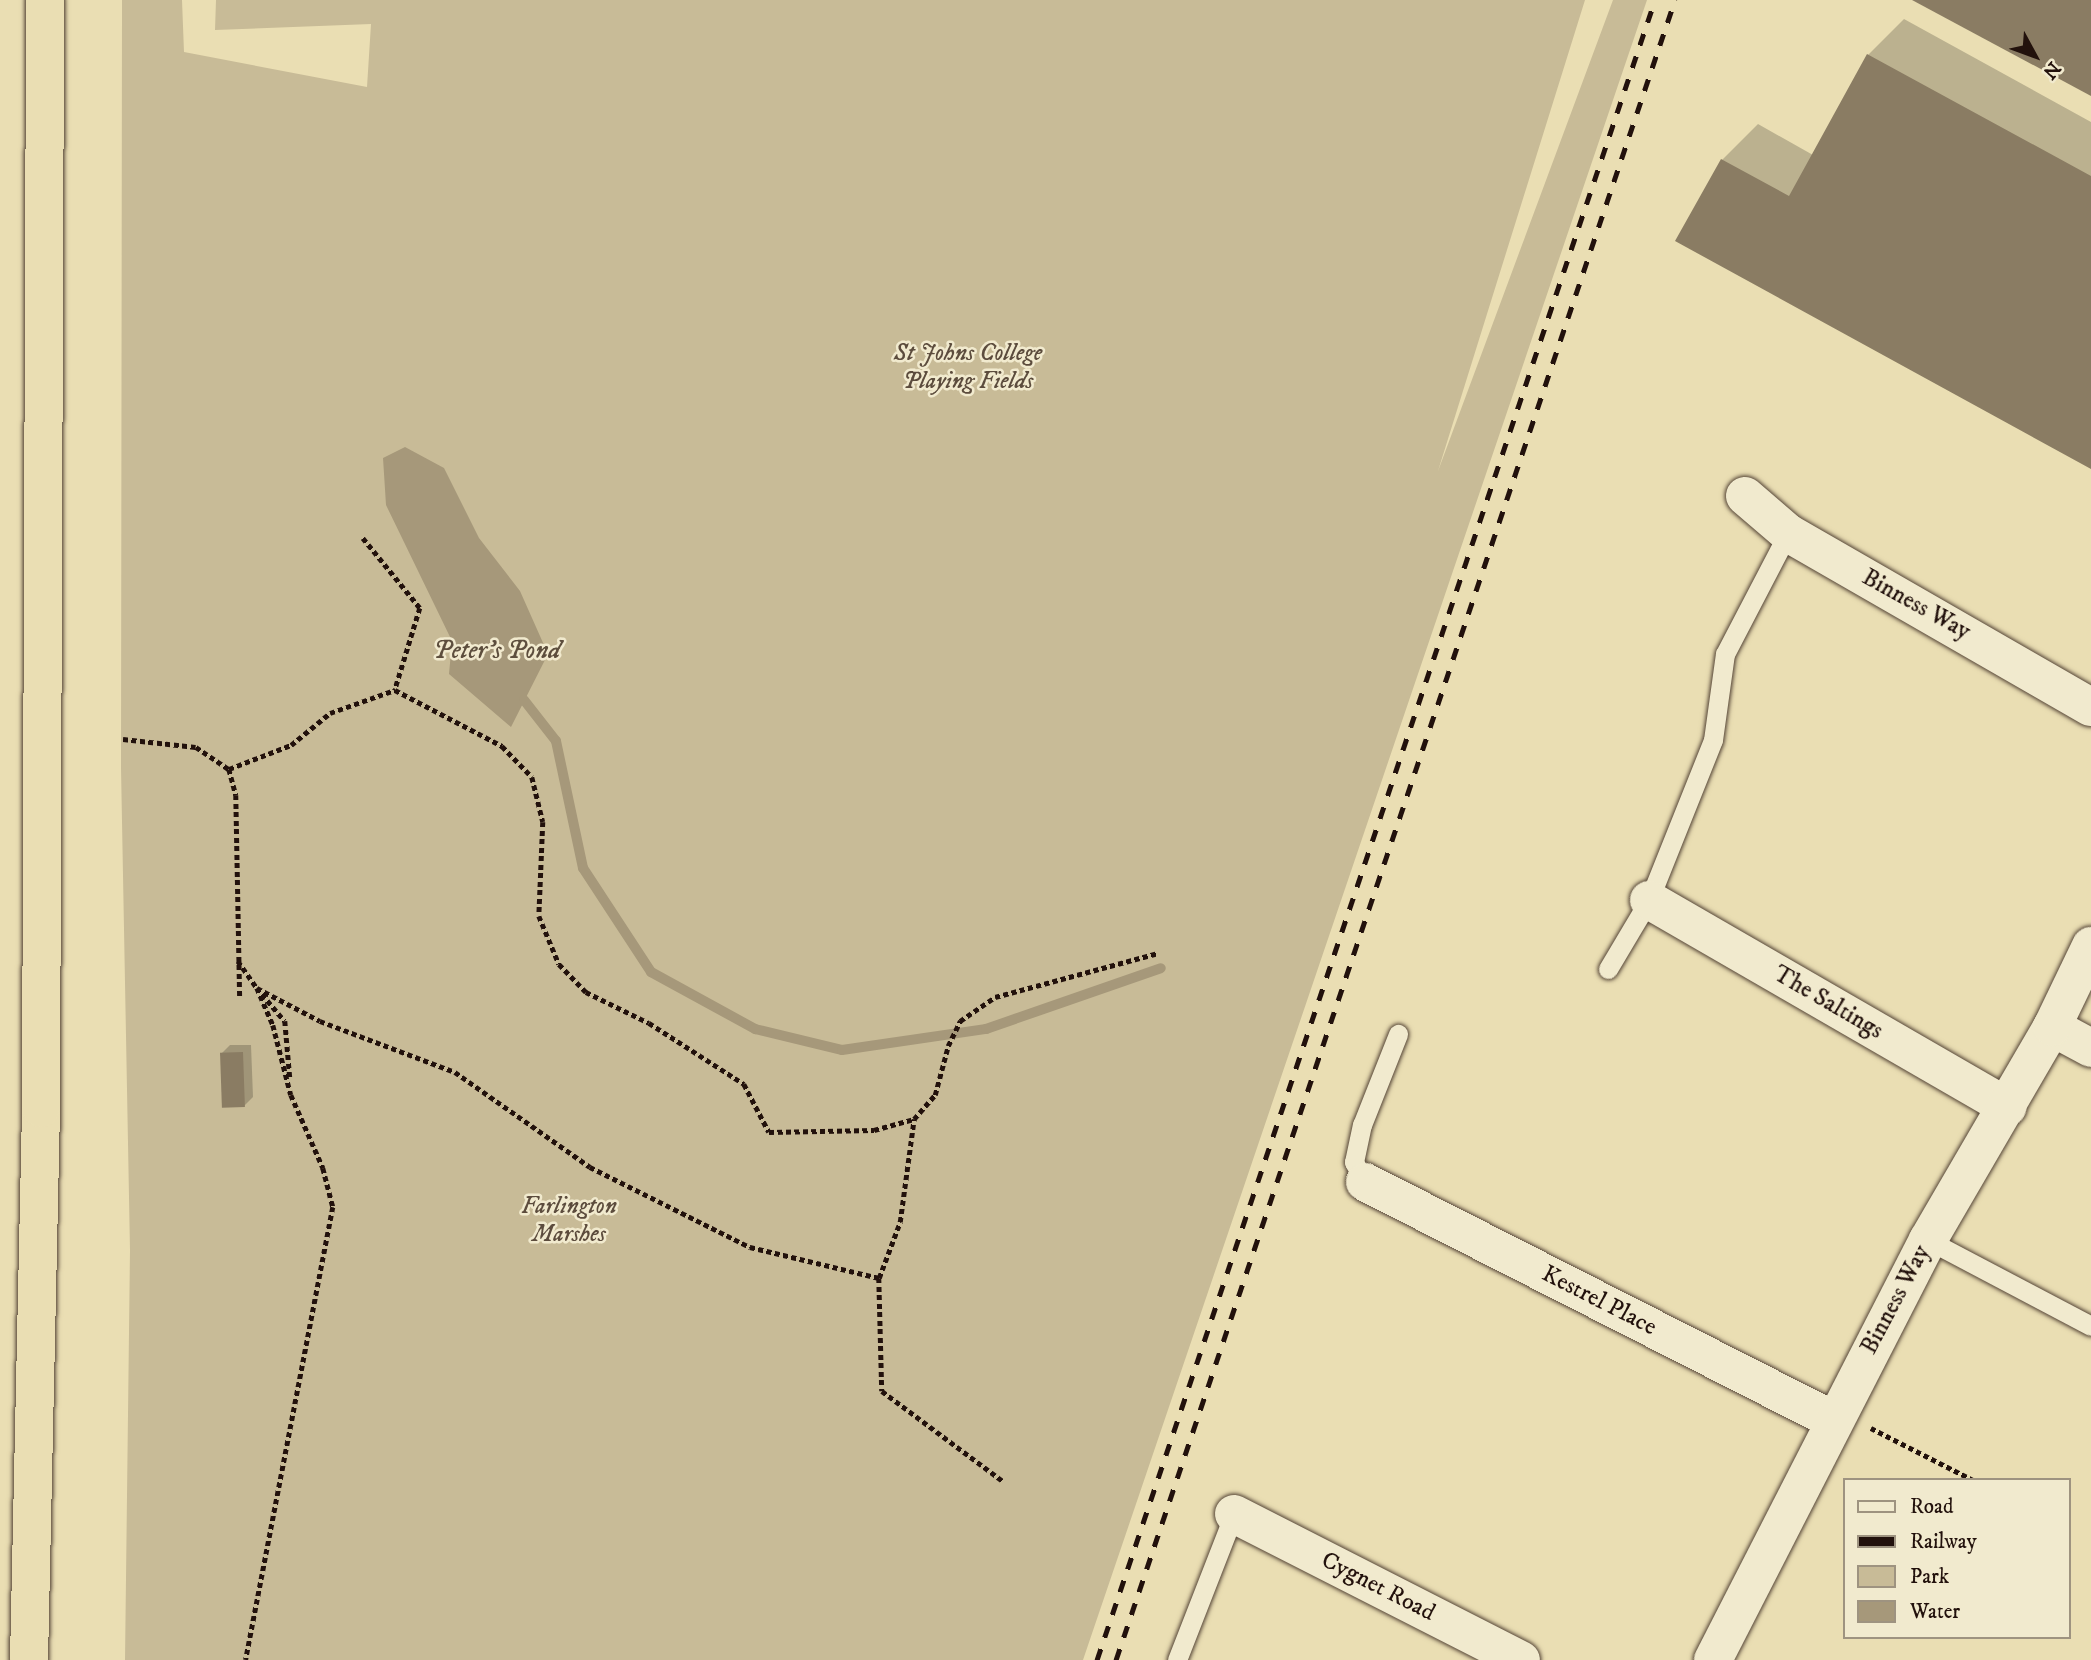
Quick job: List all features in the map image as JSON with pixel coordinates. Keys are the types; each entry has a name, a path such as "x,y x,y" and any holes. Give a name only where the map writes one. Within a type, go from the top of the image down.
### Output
{"highway":[{"path":"29,1660 41,1094 45,0"}],"street":[{"name":"Binness Way","path":"1745,496 1788,533 2091,706"},
{"name":"The Saltings","path":"1649,900 2007,1107"},
{"name":"Binness Way","path":"1713,1660 1835,1415 1928,1240 2052,1027 2091,946"},
{"path":"2052,1027 2091,1048"},
{"name":"Kestrel Place","path":"1365,1182 1835,1415"},
{"name":"Cygnet Road","path":"1234,1514 1521,1660"}],"lane":[{"path":"1608,969 1649,900 1713,740 1725,654 1788,533"},
{"path":"1365,1182 1354,1162 1362,1125 1398,1034"},
{"path":"1928,1240 2091,1326"},
{"path":"1177,1660 1234,1514"}],"path":[{"path":"363,538 420,608 395,690"},
{"path":"229,769 291,745 331,713 395,690 502,746 532,777 542,822 539,916 559,964 586,992 709,1058 744,1084 769,1132 874,1130 914,1118 935,1096 948,1046 960,1021 995,997 1158,953"},
{"path":"123,739 196,747 229,769 236,795 240,998"},
{"path":"238,961 285,1021 291,1095"},
{"path":"246,1660 333,1207 323,1168 291,1095 273,1025 257,988"},
{"path":"257,988 320,1021 455,1072 590,1167 750,1247 879,1278"},
{"path":"914,1118 900,1222 879,1278 882,1391 1004,1482"},
{"path":"1835,1415 1969,1478"}],"green space":[{"name":"Farlington Marshes","path":"122,0 182,0 184,52 367,87 371,24 215,30 216,0 1585,0 1438,471 1613,0 1647,0 1083,1660 125,1660 130,1250 121,768"}],"water":[{"name":"Peter's Pond","path":"405,447 444,468 479,538 520,591 548,654 511,727 449,674 452,641 386,505 383,458"}],"building":[{"path":"1912,0 2091,0 2091,96"},
{"path":"1867,54 2091,176 2091,469 1675,241 1721,159 1789,196"},
{"path":"243,1052 245,1107 222,1108 220,1053"}],"waterway":[{"path":"524,700 556,741 583,868 651,972 755,1029 842,1050 986,1029 1161,968"}],"railway":[{"path":"1097,1660 1655,0"},
{"path":"1116,1660 1675,0"}],"park label":[{"name":"St Johns College Playing Fields","path":"968,368"}]}
